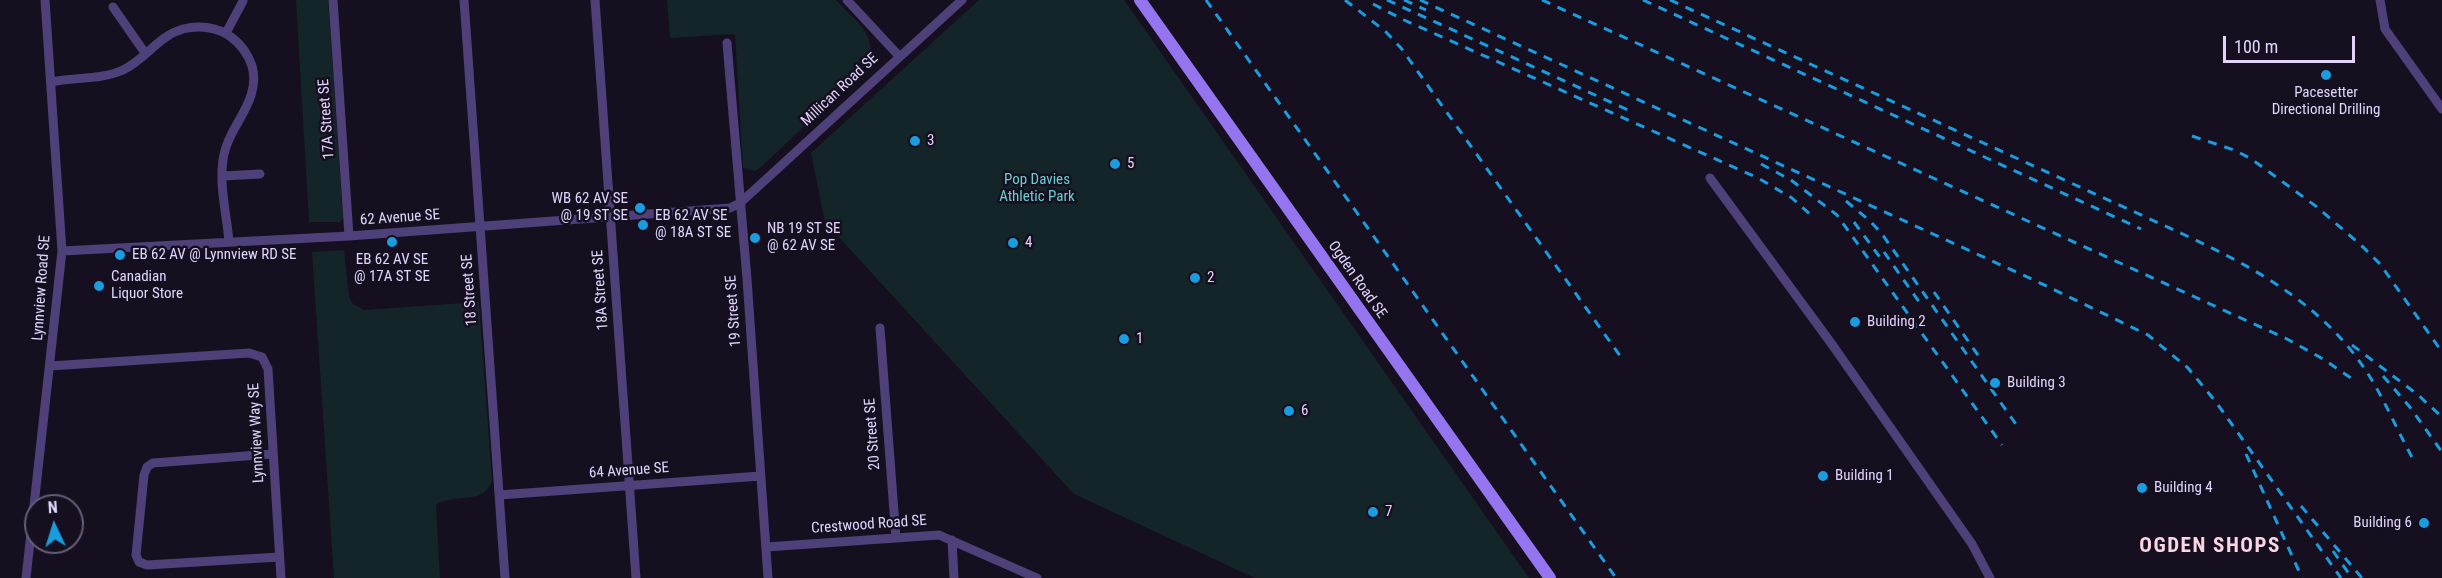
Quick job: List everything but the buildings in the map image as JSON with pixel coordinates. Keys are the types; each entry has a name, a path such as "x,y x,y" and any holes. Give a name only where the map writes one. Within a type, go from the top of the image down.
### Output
{"street":[{"name":"Lynnview Road SE","path":"26,578 62,251 45,0"},
{"name":"17A Street SE","path":"333,0 349,236"},
{"name":"18 Street SE","path":"464,0 505,578"},
{"name":"18A Street SE","path":"595,0 636,578"},
{"path":"847,0 899,56"},
{"name":"Millican Road SE","path":"740,203 962,0"},
{"name":"Ogden Road SE","path":"1140,0 1550,578"},
{"path":"2380,0 2385,29 2442,109"},
{"path":"226,33 243,1"},
{"path":"113,7 145,53"},
{"path":"51,82 120,71 135,64 169,34 182,30 205,28 226,33 239,43 249,58 255,83 247,106 226,144 223,160 229,242"},
{"name":"19 Street SE","path":"728,43 768,578"},
{"path":"223,176 260,174"},
{"path":"1710,178 1972,544 1990,578"},
{"name":"62 Avenue SE","path":"62,251 349,236 611,218 717,210 730,208 740,203"},
{"name":"20 Street SE","path":"880,328 896,538"},
{"name":"Lynnview Way SE","path":"50,366 256,354 262,357 268,369 281,578"},
{"path":"272,454 153,463 147,467 144,475 136,555 139,562 147,566 279,557"},
{"name":"64 Avenue SE","path":"499,495 761,476"},
{"name":"Crestwood Road SE","path":"765,547 939,535 1037,578"},
{"path":"952,540 954,578"}],"green space":[{"path":"296,0 328,0 343,218 340,222 309,222"},
{"path":"667,0 836,0 866,32 870,50 868,60 862,72 761,167 755,171 743,168 735,34 670,38"},
{"name":"Pop Davies Athletic Park","path":"979,0 1124,0 1529,578 1255,578 1074,494 825,222 811,153"},
{"path":"344,250 349,297 353,304 364,310 479,302 492,481 482,494 475,497 451,499 436,505 440,578 334,578 312,252"}],"railway":[{"path":"1206,0 1616,578"},
{"path":"1345,0 1385,31 1401,48 1623,360"},
{"path":"1387,0 1628,110"},
{"path":"1404,0 1426,10"},
{"path":"1420,0 2036,281 2148,335 2188,368 2216,402 2341,578"},
{"path":"1542,0 2287,339 2354,380"},
{"path":"1643,0 2141,229"},
{"path":"1670,0 2174,230 2257,272 2308,307 2351,351 2376,387 2413,459"},
{"path":"1373,4 1404,20 1758,178 1792,198 1813,217"},
{"path":"2192,136 2234,150 2250,158 2317,207 2380,264 2442,352"},
{"path":"1761,164 1791,180 1837,215 2002,445"},
{"path":"1846,201 1882,234 2020,430"},
{"path":"1854,222 1884,263"},
{"path":"1884,252 1922,306"},
{"path":"1934,292 1982,361"},
{"path":"2352,345 2417,394 2442,417"},
{"path":"2383,376 2409,406 2442,452"},
{"path":"2246,454 2302,578"},
{"path":"2301,506 2362,578"},
{"path":"2333,551 2352,578"}],"place":[{"name":"Pacesetter Directional Drilling","path":"2326,75"},
{"name":"3","path":"915,141"},
{"name":"5","path":"1115,164"},
{"name":"WB 62 AV SE @ 19 ST SE","path":"640,208"},
{"name":"EB 62 AV SE @ 18A ST SE","path":"643,225"},
{"name":"NB 19 ST SE @ 62 AV SE","path":"755,238"},
{"name":"EB 62 AV SE @ 17A ST SE","path":"392,242"},
{"name":"4","path":"1013,243"},
{"name":"EB 62 AV @ Lynnview RD SE","path":"120,255"},
{"name":"2","path":"1195,278"},
{"name":"Canadian Liquor Store","path":"99,286"},
{"name":"Building 2","path":"1855,322"},
{"name":"1","path":"1124,339"},
{"name":"Building 3","path":"1995,383"},
{"name":"6","path":"1289,411"},
{"name":"Building 1","path":"1823,476"},
{"name":"Building 4","path":"2142,488"},
{"name":"7","path":"1373,512"},
{"name":"Building 6","path":"2424,523"}],"district":[{"name":"OGDEN SHOPS","path":"2210,547"}]}
